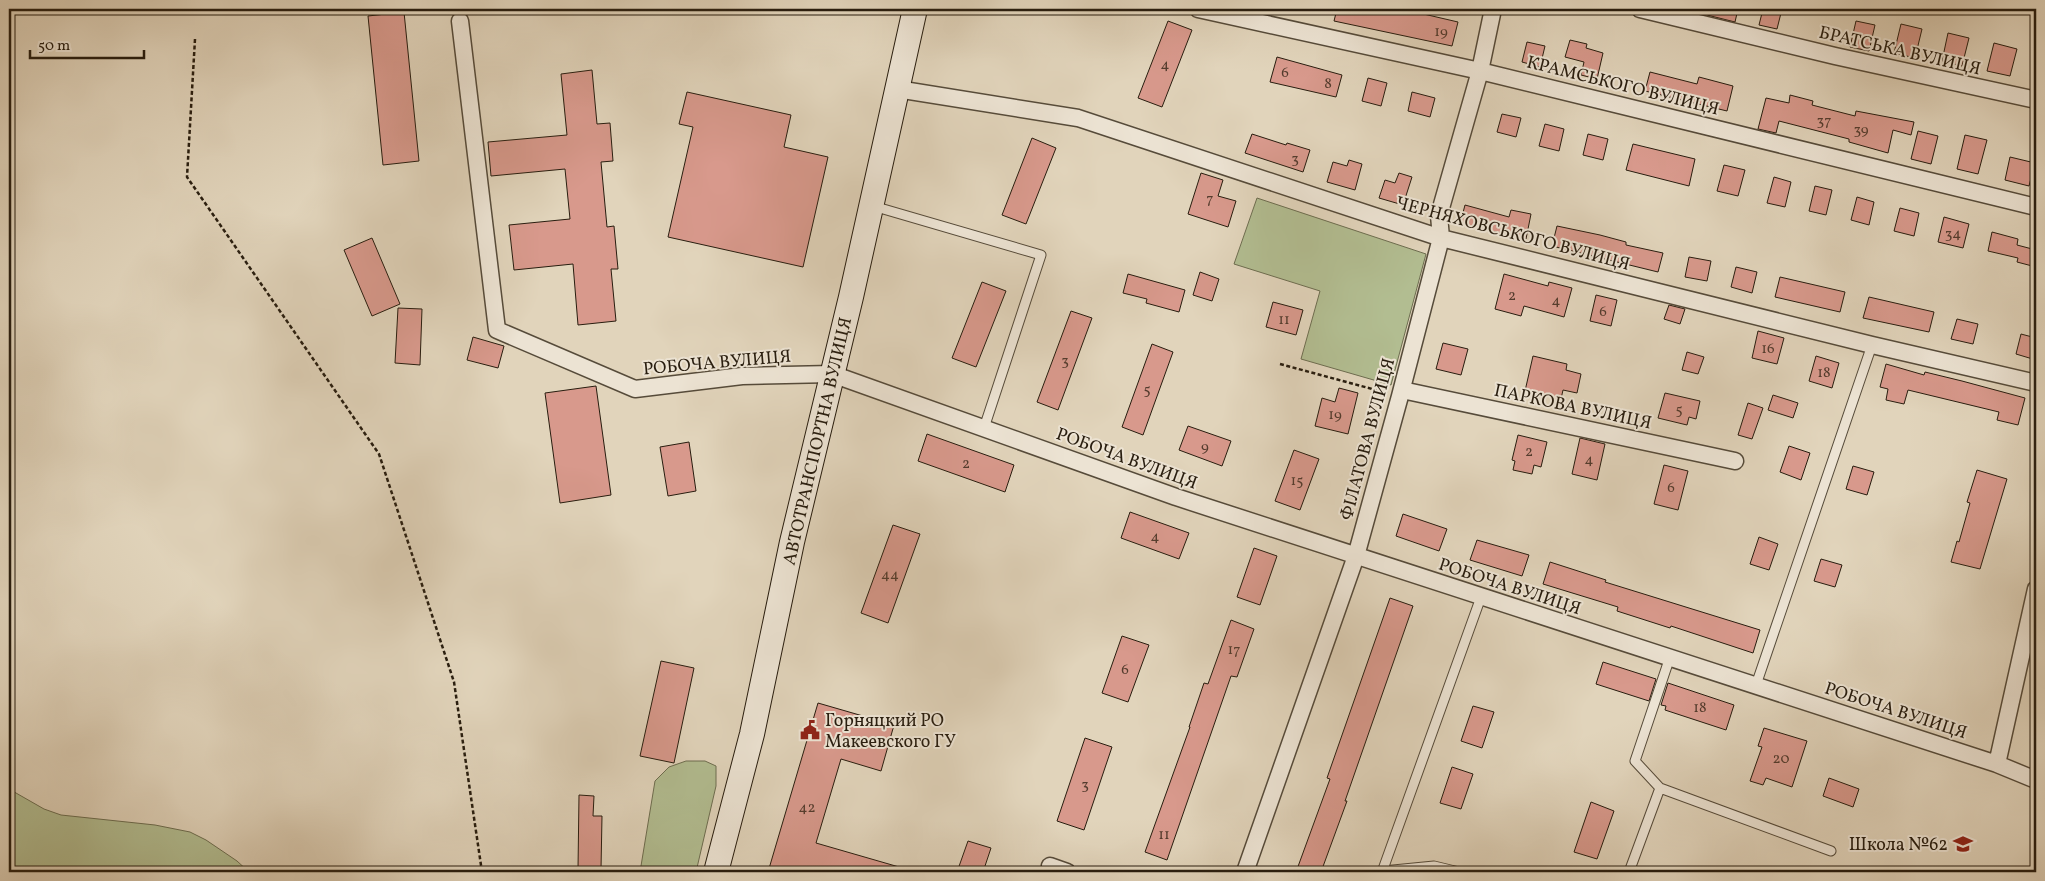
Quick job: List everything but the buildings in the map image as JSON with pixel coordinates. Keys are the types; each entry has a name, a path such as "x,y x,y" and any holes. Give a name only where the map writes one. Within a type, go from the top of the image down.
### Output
{"main road":[{"name":"АВТОТРАНСПОРТНА ВУЛИЦЯ","path":"716,872 752,734 792,542 915,9"}],"street":[{"name":"КРАМСЬКОГО ВУЛИЦЯ","path":"1198,9 1480,71 2036,207"},
{"name":"ФІЛАТОВА ВУЛИЦЯ","path":"1245,872 1356,556 1441,238 1439,215 1480,71 1493,9"},
{"name":"БРАТСЬКА ВУЛИЦЯ","path":"1640,9 1835,56 2036,100"},
{"name":"РОБОЧА ВУЛИЦЯ","path":"460,21 497,330 635,389 742,376 832,374 1176,497 1644,651 1670,657 1997,764 2036,780"},
{"name":"ЧЕРНЯХОВСЬКОГО ВУЛИЦЯ","path":"897,89 1078,118 1441,238 1872,345 2036,383"},
{"name":"ПАРКОВА ВУЛИЦЯ","path":"1401,393 1736,461"},
{"path":"1997,764 2036,589"},
{"path":"1050,866 1067,872"}],"lane":[{"path":"871,205 1041,255 984,428"},
{"path":"1756,685 1872,345"},
{"path":"1459,872 1434,866 1382,871 1481,597"},
{"path":"1670,657 1635,761 1660,788 1831,850"},
{"path":"1629,872 1660,788"}],"path":[{"path":"195,39 187,177 379,454 454,682 482,872"},
{"path":"1280,364 1401,393"}],"green space":[{"path":"1257,198 1426,254 1391,385 1301,359 1320,291 1234,264"},
{"path":"686,761 705,761 716,766 716,786 696,872 640,872 655,781 669,767"},
{"path":"9,789 44,809 61,815 155,825 190,832 206,840 237,861 249,872 9,872"}],"place":[{"name":"Горняцкий РО Макеевского ГУ","path":"810,730"},
{"name":"Школа №62","path":"1963,844"}]}
